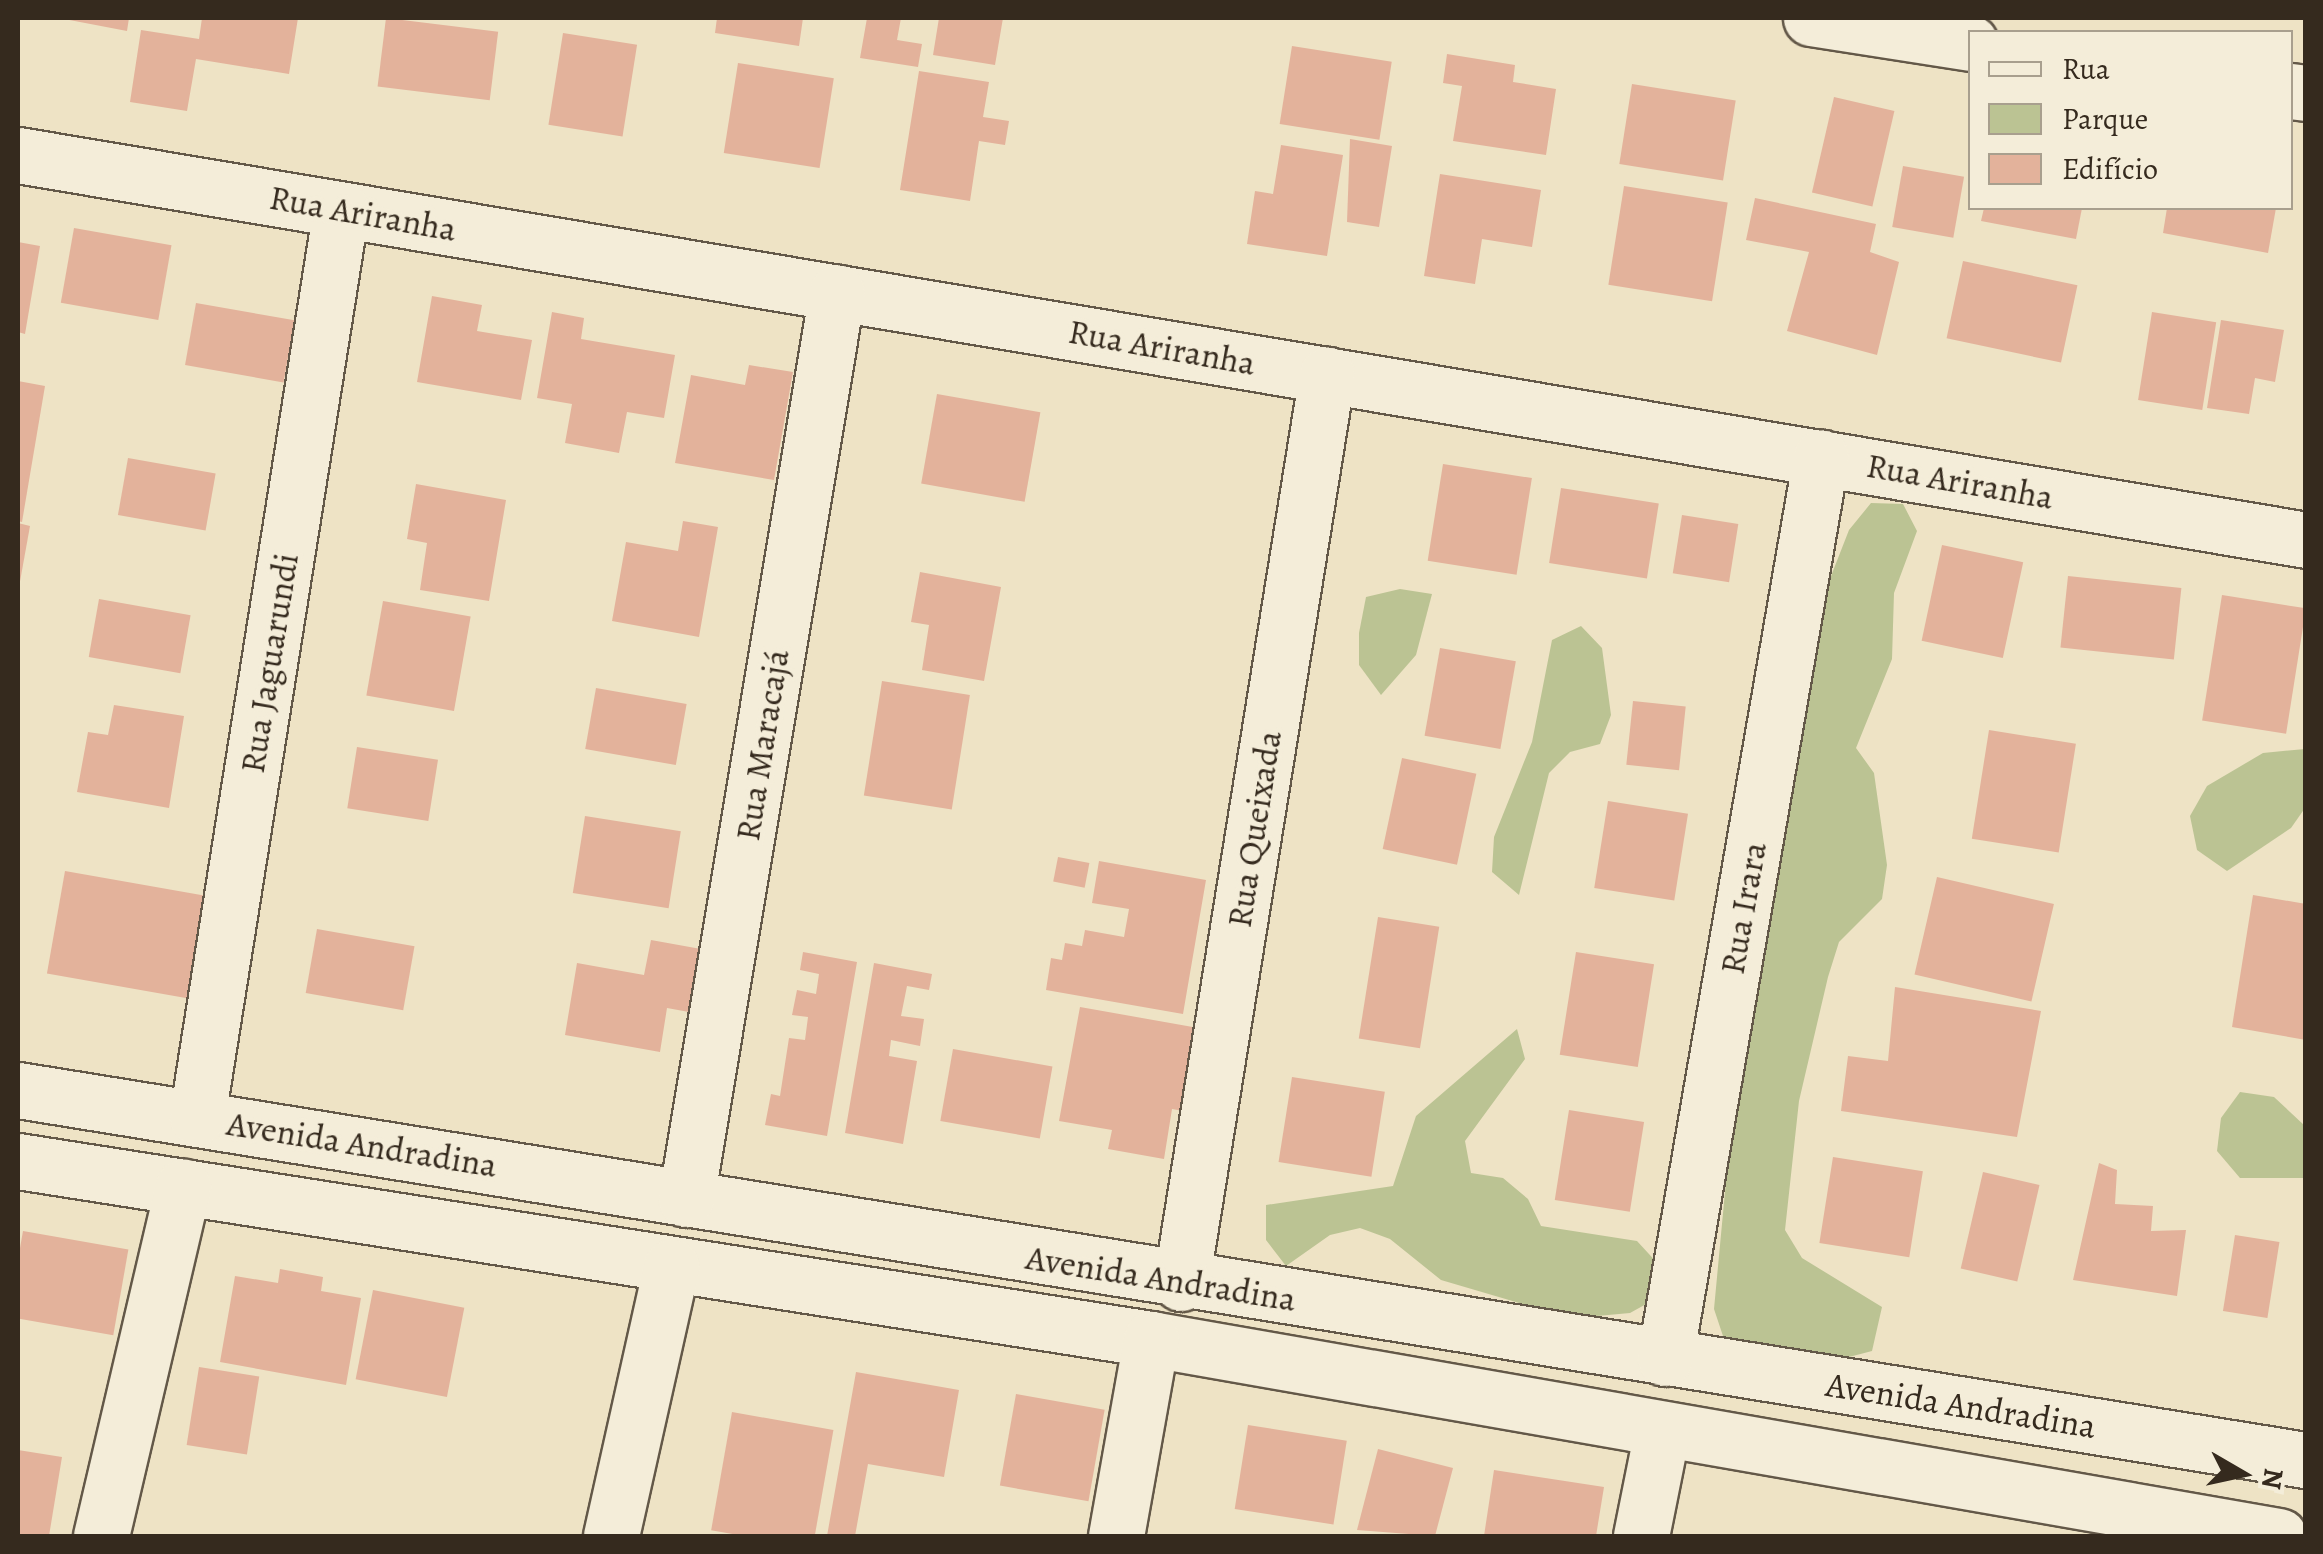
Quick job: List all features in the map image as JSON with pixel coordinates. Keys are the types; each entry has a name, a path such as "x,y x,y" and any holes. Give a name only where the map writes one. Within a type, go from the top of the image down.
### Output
{"street":[{"path":"1811,18 1941,32"},
{"name":"Rua Ariranha","path":"18,155 2306,540"},
{"name":"Rua Jaguarundi","path":"197,1117 341,209"},
{"name":"Rua Maracajá","path":"686,1198 838,292"},
{"name":"Rua Queixada","path":"1181,1282 1327,375"},
{"name":"Rua Irara","path":"1664,1358 1820,457"},
{"name":"Avenida Andradina","path":"18,1090 1181,1282 2306,1460"},
{"name":"Avenida Andradina","path":"18,1161 670,1267 1152,1339 2278,1536"},
{"path":"101,1536 183,1186"},
{"path":"611,1536 670,1267"},
{"path":"1116,1536 1152,1339"},
{"path":"1641,1536 1662,1431"}],"green space":[{"path":"1871,503 1903,504 1917,531 1894,593 1892,659 1856,748 1874,773 1887,865 1882,899 1839,942 1828,977 1799,1101 1785,1230 1802,1258 1882,1307 1872,1351 1826,1363 1725,1342 1714,1309 1728,1160 1824,594 1849,530"},
{"path":"1400,589 1432,594 1416,655 1381,695 1359,665 1359,633 1366,597"},
{"path":"1581,626 1602,648 1611,715 1600,744 1570,752 1549,773 1519,895 1492,872 1494,837 1532,742 1552,640"},
{"path":"2305,749 2305,808 2291,828 2227,871 2197,850 2190,816 2207,786 2263,753"},
{"path":"1517,1029 1525,1059 1465,1141 1471,1173 1503,1178 1528,1199 1541,1226 1637,1241 1660,1266 1657,1298 1630,1313 1597,1316 1533,1307 1441,1280 1390,1239 1360,1228 1330,1235 1286,1266 1266,1240 1266,1205 1393,1186 1416,1116"},
{"path":"2240,1092 2274,1097 2305,1126 2305,1178 2240,1178 2217,1151 2221,1118"}],"building":[{"path":"59,18 129,18 127,31"},
{"path":"202,18 298,18 289,74 196,59 187,111 130,102 141,30 199,39"},
{"path":"386,18 498,32 490,100 378,86"},
{"path":"717,18 803,18 799,46 715,33"},
{"path":"867,18 901,18 897,40 922,44 918,67 860,58"},
{"path":"939,18 1003,18 995,65 933,55"},
{"path":"563,33 637,45 623,137 548,125"},
{"path":"1292,46 1392,62 1379,140 1280,124"},
{"path":"1447,54 1515,65 1513,82 1556,89 1546,155 1453,141 1462,86 1443,83"},
{"path":"738,63 834,78 820,168 724,153"},
{"path":"919,71 989,82 983,117 1009,121 1005,145 979,141 970,201 900,190"},
{"path":"1632,84 1736,100 1723,180 1619,164"},
{"path":"1834,97 1894,111 1872,206 1812,192"},
{"path":"1350,139 1392,146 1379,227 1347,222"},
{"path":"1281,145 1343,155 1327,256 1247,244 1255,191 1273,194"},
{"path":"1903,166 1964,177 1953,238 1892,227"},
{"path":"1440,174 1541,190 1532,247 1482,239 1475,284 1424,276"},
{"path":"1624,186 1728,202 1712,301 1608,285"},
{"path":"1755,198 1876,224 1870,252 1899,262 1877,355 1787,331 1809,252 1746,240"},
{"path":"1984,210 2082,210 2076,239 1981,221"},
{"path":"2167,210 2276,210 2268,253 2163,233"},
{"path":"74,228 171,245 158,320 61,303"},
{"path":"18,242 40,246 25,334 18,332"},
{"path":"1963,261 2077,285 2061,363 1947,338"},
{"path":"432,296 482,305 477,331 532,340 521,400 417,382"},
{"path":"196,303 294,320 284,382 185,365"},
{"path":"552,312 584,318 581,339 675,355 664,418 627,412 619,453 565,443 572,404 537,398"},
{"path":"2152,312 2216,322 2202,410 2138,400"},
{"path":"2221,320 2284,330 2275,382 2255,378 2249,414 2207,408"},
{"path":"749,365 793,372 774,480 675,463 691,375 745,385"},
{"path":"18,381 45,386 22,522 18,521"},
{"path":"937,394 1040,412 1025,502 921,484"},
{"path":"128,458 216,473 206,531 118,515"},
{"path":"1443,464 1532,478 1517,575 1428,561"},
{"path":"416,484 506,500 489,601 420,590 427,543 407,539"},
{"path":"1561,488 1659,503 1647,579 1549,563"},
{"path":"1682,515 1738,524 1729,582 1673,573"},
{"path":"683,521 718,527 699,637 612,621 626,542 678,551"},
{"path":"18,523 30,526 19,587 18,587"},
{"path":"1942,545 2023,562 2003,658 1922,641"},
{"path":"920,572 1001,587 984,681 922,670 929,625 911,622"},
{"path":"2068,576 2181,588 2174,660 2060,648"},
{"path":"2222,595 2306,608 2286,734 2202,720"},
{"path":"99,599 191,615 180,673 89,657"},
{"path":"383,601 471,616 454,711 366,696"},
{"path":"1440,648 1516,661 1500,749 1425,736"},
{"path":"882,681 970,695 952,809 864,796"},
{"path":"596,688 687,704 676,765 585,749"},
{"path":"1633,701 1686,707 1679,770 1626,765"},
{"path":"114,705 184,716 169,808 77,792 88,732 108,735"},
{"path":"1989,730 2076,744 2059,852 1972,839"},
{"path":"357,747 438,760 428,821 347,808"},
{"path":"1402,758 1476,774 1457,865 1383,849"},
{"path":"1608,801 1688,814 1674,901 1594,888"},
{"path":"585,816 681,831 669,908 573,893"},
{"path":"1058,857 1089,863 1085,888 1053,882"},
{"path":"1099,861 1206,880 1183,1014 1046,990 1051,958 1062,960 1065,943 1082,946 1085,930 1124,937 1129,909 1092,903"},
{"path":"65,871 217,898 199,1000 47,973"},
{"path":"1937,877 2054,904 2031,1001 1915,974"},
{"path":"2253,895 2306,904 2306,1040 2232,1027"},
{"path":"1378,917 1439,927 1420,1048 1359,1038"},
{"path":"317,929 414,946 403,1010 306,993"},
{"path":"651,940 712,951 700,1014 667,1008 660,1052 565,1035 577,963 644,975"},
{"path":"803,952 857,962 827,1136 765,1125 771,1094 780,1096 789,1038 805,1040 808,1017 792,1015 797,990 816,994 819,974 800,970"},
{"path":"1576,952 1654,964 1638,1067 1560,1055"},
{"path":"874,963 932,974 929,990 907,986 901,1016 924,1019 920,1046 891,1040 889,1056 917,1061 903,1144 845,1133"},
{"path":"1895,987 2041,1011 2017,1137 1841,1111 1848,1056 1888,1061"},
{"path":"1080,1007 1204,1029 1189,1112 1172,1109 1164,1159 1108,1149 1112,1130 1059,1121"},
{"path":"953,1049 1052,1067 1040,1138 940,1121"},
{"path":"1292,1077 1385,1092 1371,1177 1279,1162"},
{"path":"1569,1110 1644,1122 1630,1212 1555,1200"},
{"path":"1833,1157 1923,1171 1909,1257 1819,1243"},
{"path":"2099,1163 2117,1170 2115,1204 2153,1206 2151,1231 2186,1230 2177,1296 2073,1280"},
{"path":"1983,1172 2040,1185 2017,1282 1961,1268"},
{"path":"23,1231 128,1250 113,1335 18,1318 18,1259"},
{"path":"2235,1235 2279,1242 2267,1318 2223,1311"},
{"path":"280,1269 323,1277 321,1291 361,1298 346,1385 220,1362 235,1276 278,1283"},
{"path":"373,1290 464,1308 447,1397 356,1379"},
{"path":"199,1367 259,1377 247,1455 187,1445"},
{"path":"856,1372 959,1390 944,1477 868,1464 855,1536 827,1536"},
{"path":"1016,1394 1105,1410 1088,1501 1000,1486"},
{"path":"732,1412 833,1430 815,1536 744,1536 711,1530"},
{"path":"1248,1425 1347,1441 1333,1525 1235,1509"},
{"path":"1378,1449 1453,1468 1435,1536 1357,1530"},
{"path":"18,1450 62,1457 49,1536 18,1536"},
{"path":"1494,1470 1604,1487 1596,1536 1484,1536"}]}
